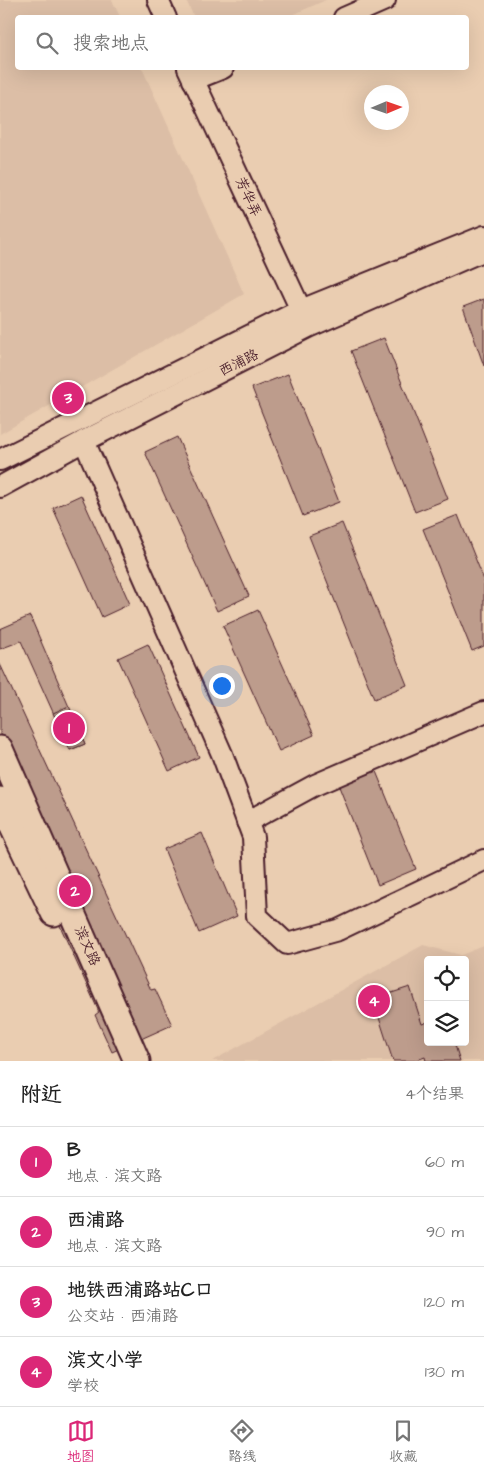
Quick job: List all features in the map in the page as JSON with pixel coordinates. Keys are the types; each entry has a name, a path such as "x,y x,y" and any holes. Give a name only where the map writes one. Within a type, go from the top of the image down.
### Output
{"main road":[{"name":"滨文路","path":"0,749 5,799 137,1061"},
{"path":"5,799 122,1061"}],"street":[{"path":"158,0 165,15"},
{"path":"351,15 385,0"},
{"path":"190,74 212,70"},
{"name":"芳华弄","path":"190,74 305,319"},
{"name":"西浦路","path":"0,460 484,236"},
{"name":"西浦路","path":"0,487 305,319 484,251"},
{"path":"84,441 222,754 253,837 257,916 287,944 338,930 484,860"},
{"path":"247,822 315,785 484,712"}],"shaded area":[{"path":"0,0 112,0 119,15 15,15 15,70 143,70 244,294 0,434"},
{"path":"186,0 326,0 292,15 193,15"},
{"path":"423,945 461,955 484,946 484,1061 212,1061"}],"building":[{"path":"484,299 484,366 463,307"},
{"path":"384,338 448,499 415,512 351,351"},
{"path":"288,374 339,502 303,516 252,388"},
{"path":"177,437 249,596 217,611 145,452"},
{"path":"81,495 130,604 102,617 53,508"},
{"path":"458,515 484,580 484,646 472,651 423,529"},
{"path":"342,523 407,685 374,699 309,536"},
{"path":"258,610 314,735 279,751 223,626"},
{"path":"30,616 85,744 70,750 21,641 0,649 0,629"},
{"path":"148,644 199,757 169,771 118,658"},
{"path":"0,664 151,990 155,989 172,1025 112,1052 95,1015 99,1012 0,793"},
{"path":"69,706 85,744 70,750 53,713"},
{"path":"375,769 416,869 378,885 338,784"},
{"path":"202,833 237,916 199,933 164,849"},
{"path":"410,987 422,1024 424,1023 424,1046 455,1046 460,1061 426,1061 425,1057 414,1061 393,1061 373,999"}],"place":[{"name":"地铁西浦路站C口","path":"68,398"},
{"name":"B","path":"69,728"},
{"name":"西浦路","path":"75,891"},
{"name":"滨文小学","path":"374,1001"}]}
